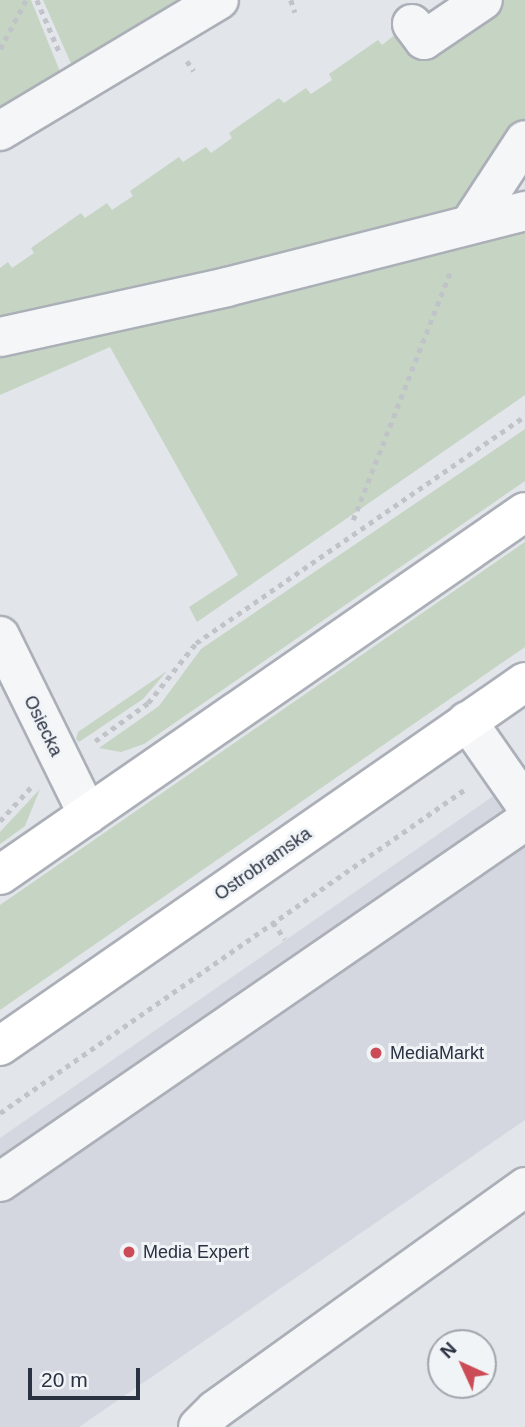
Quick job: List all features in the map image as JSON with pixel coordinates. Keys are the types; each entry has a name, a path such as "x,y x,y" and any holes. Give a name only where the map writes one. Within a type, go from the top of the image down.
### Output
{"main road":[{"path":"0,875 525,512"},
{"name":"Ostrobramska","path":"0,1046 525,682"}],"street":[{"path":"0,131 219,0"},
{"path":"411,24 424,40 483,0"},
{"path":"470,224 525,140"},
{"path":"0,337 226,287 525,211"},
{"name":"Osiecka","path":"0,636 61,765 88,815"},
{"path":"467,721 525,804"},
{"path":"0,1182 525,821"},
{"path":"198,1427 215,1410 525,1187"}],"path":[{"path":"0,49 26,0"},
{"path":"291,0 295,12"},
{"path":"353,520 470,224"},
{"path":"0,821 36,781 148,703 196,643 525,416"},
{"path":"0,1113 468,788"}],"shaded area":[{"path":"525,774 525,1120 79,1427 0,1427 0,1138"}],"green space":[{"path":"0,0 31,0 61,74 0,109"},
{"path":"43,0 192,0 73,68"},
{"path":"501,0 525,0 525,121 468,210 0,324 0,268 8,262 12,268 34,253 31,248 81,213 85,218 107,203 112,210 133,196 130,191 179,157 183,162 206,147 211,153 232,138 229,133 279,98 284,103 306,88 311,94 332,80 329,74 378,40 382,45 396,34 415,57"},
{"path":"525,223 525,395 197,622 189,607 238,575 110,347 0,395 0,350"},
{"path":"525,429 525,481 144,744 121,752 99,748 159,706 201,649"},
{"path":"525,542 525,647 0,1010 0,905"},
{"path":"167,671 143,699 79,742 76,739 78,732"},
{"path":"40,789 25,826 0,844 0,832"}],"place":[{"name":"MediaMarkt","path":"376,1053"},
{"name":"Media Expert","path":"129,1252"}]}
